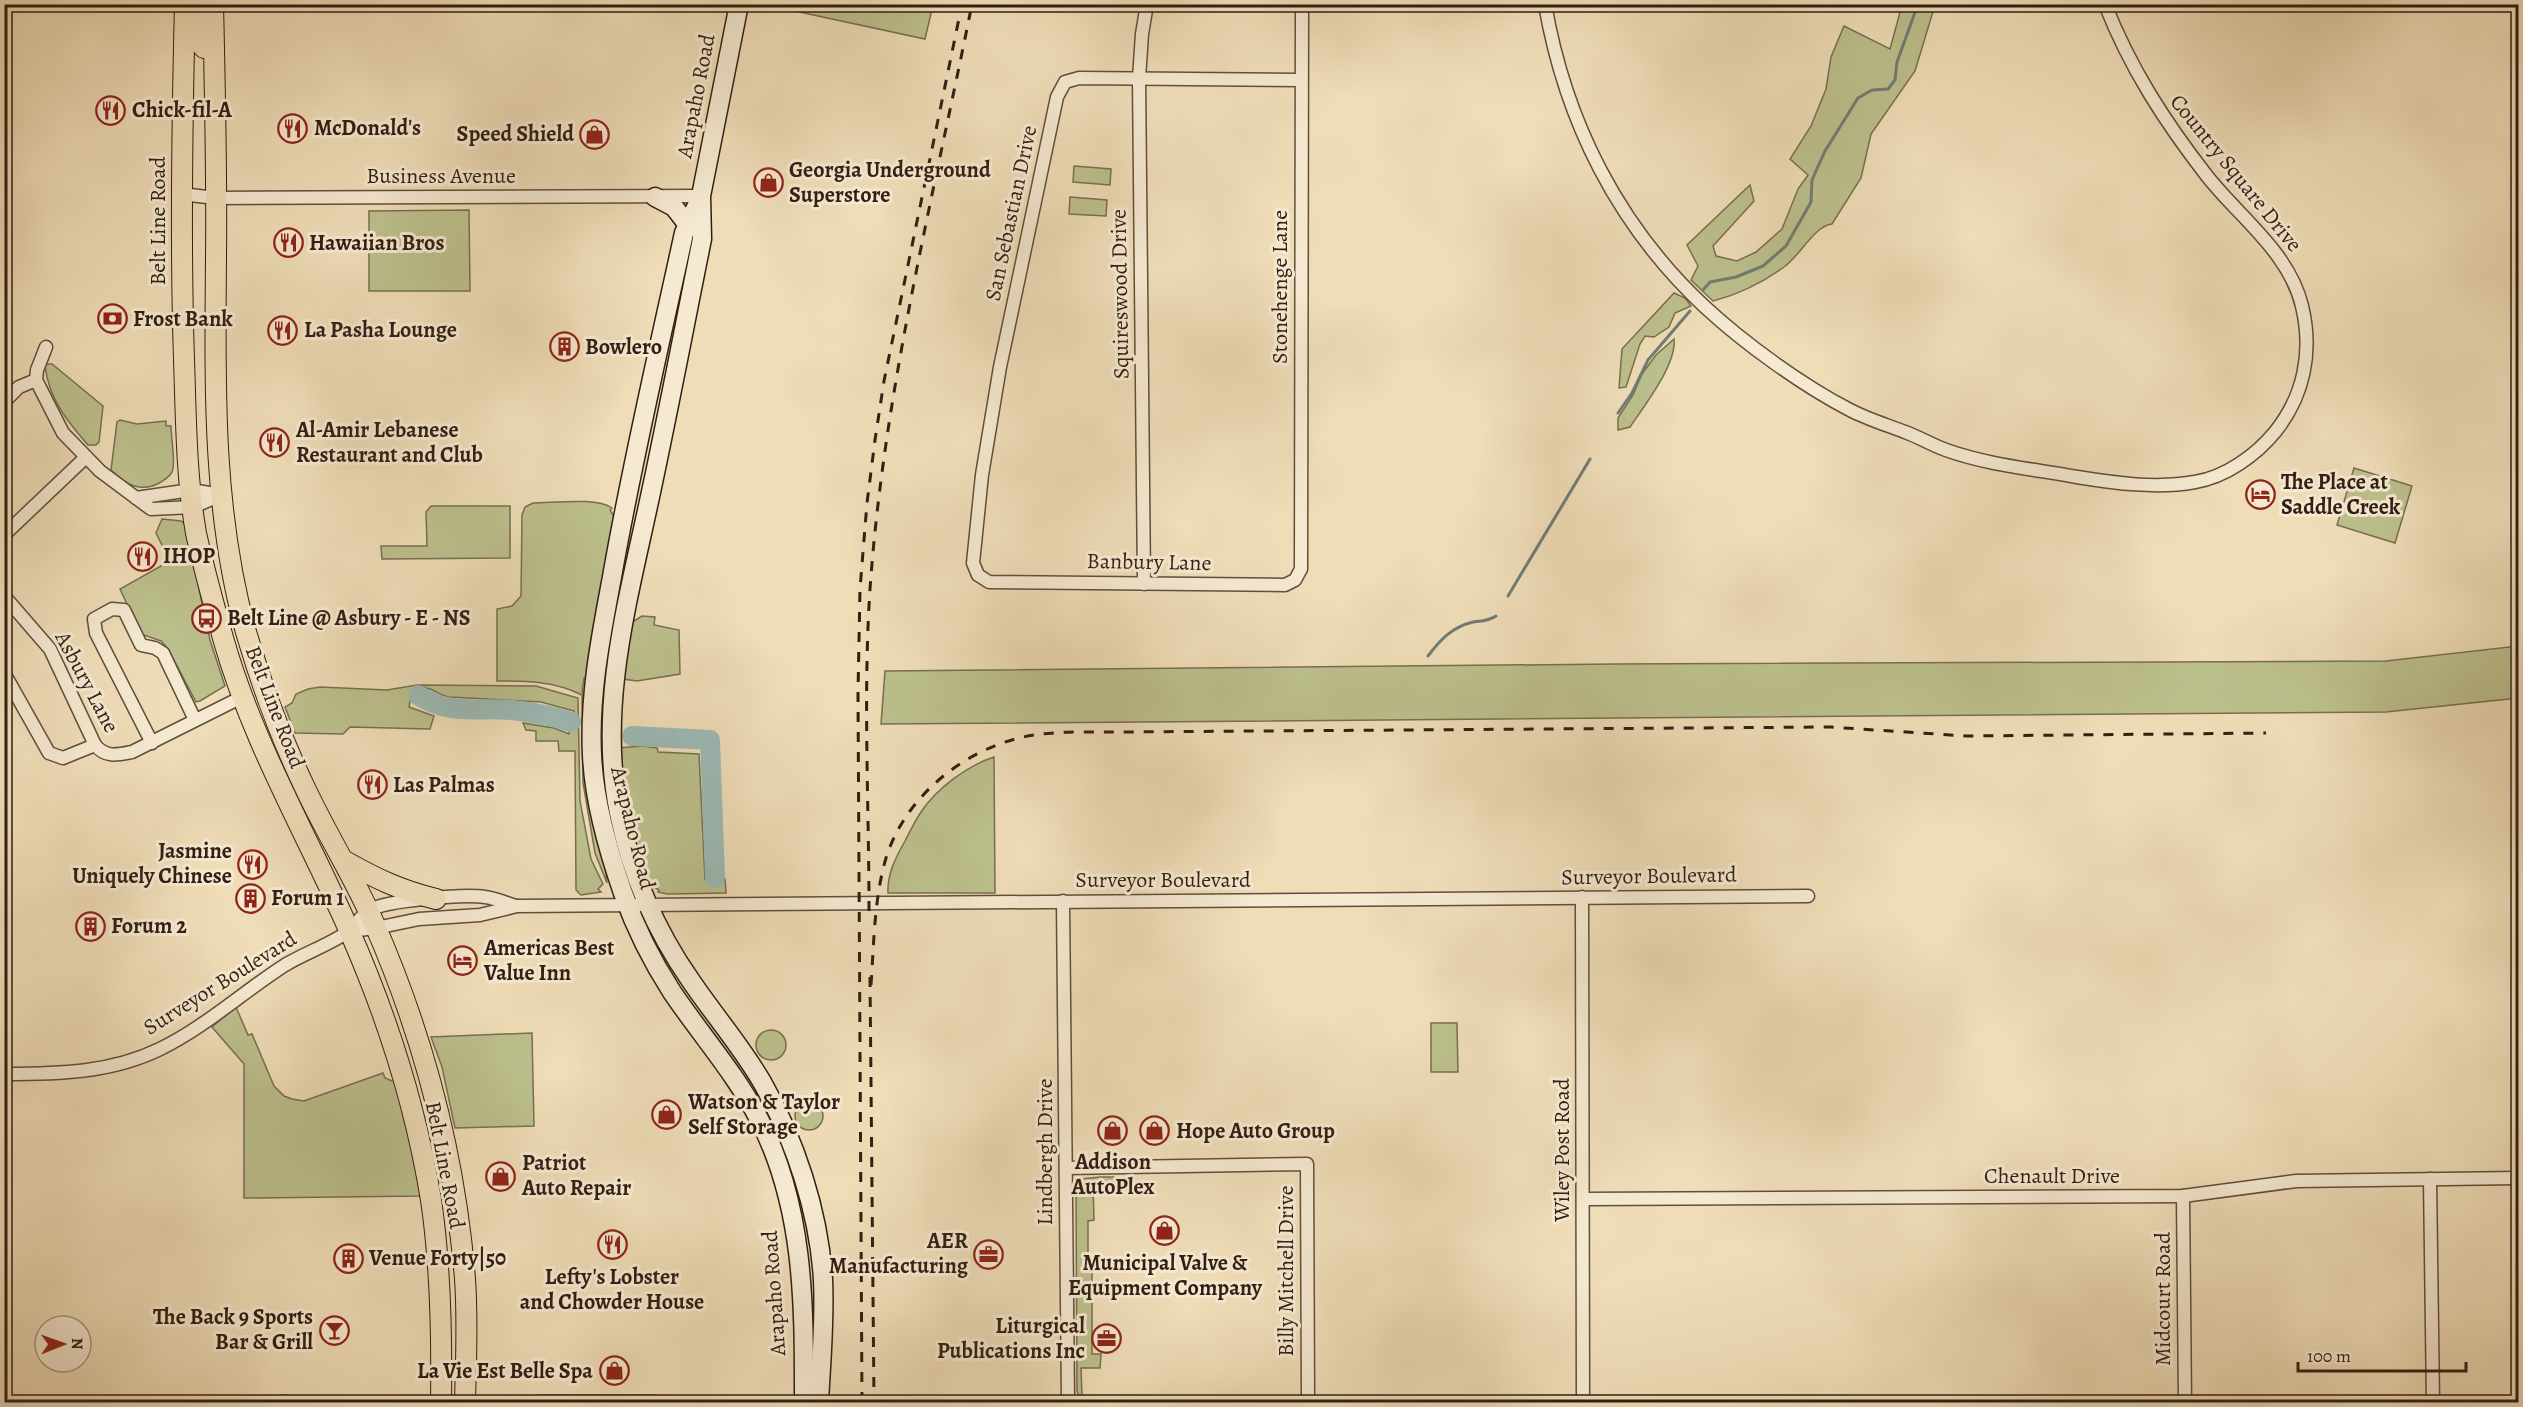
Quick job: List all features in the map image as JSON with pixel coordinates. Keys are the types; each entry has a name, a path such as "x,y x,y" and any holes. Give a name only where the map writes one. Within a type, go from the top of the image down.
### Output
{"main road":[{"name":"Belt Line Road","path":"185,4 181,194 182,295 192,499 196,533 222,634 242,697 269,764 349,931 379,1003 392,1042 421,1148 431,1203 441,1332 441,1402"},
{"path":"198,4 200,43 204,48 214,50"},
{"name":"Belt Line Road","path":"213,4 216,414 220,495 246,631 265,691 307,793 373,920 418,1037 440,1110 455,1198 465,1278 465,1402"},
{"name":"Arapaho Road","path":"739,4 701,196 702,239 625,612 613,686 612,747 618,813 628,850 648,905 668,947 755,1071 777,1110 799,1166 817,1235 822,1277 824,1320 819,1402"},
{"name":"Arapaho Road","path":"701,196 684,233 627,491 597,661 591,710 592,758 600,808 627,905 639,932 672,992 730,1072 759,1119 773,1151 789,1199 798,1244 804,1309 804,1402"},
{"path":"655,197 674,207 688,225"},
{"path":"343,860 401,890 436,899"},
{"path":"759,1119 777,1110"},
{"path":"421,1148 446,1143"}],"street":[{"name":"Squireswood Drive","path":"1144,584 1139,78 1147,4"},
{"name":"Stonehenge Lane","path":"1301,569 1302,4"},
{"name":"Country Square Drive","path":"1545,4 1552,43 1578,122 1601,173 1625,216 1703,305 1777,363 1851,411 1948,451 2042,473 2086,479 2147,484 2198,482 2237,465 2261,449 2298,398 2307,351 2302,306 2289,273 2276,253 2210,180 2147,93 2120,43 2105,4"},
{"name":"San Sebastian Drive","path":"989,582 978,575 973,563 982,475 1000,367 1057,97 1065,82 1079,78 1302,80"},
{"name":"Business Avenue","path":"181,194 216,198 701,196"},
{"path":"46,347 37,370 36,380 63,433 86,457 151,509 220,495"},
{"path":"4,402 20,387 36,380"},
{"path":"4,535 86,457"},
{"path":"136,498 192,499"},
{"name":"Banbury Lane","path":"989,582 1285,585 1295,580 1301,569"},
{"name":"Asbury Lane","path":"4,596 50,649 101,751 113,756 132,752 242,697"},
{"path":"152,743 96,633 94,619 112,609 124,610 141,645 155,648 163,653 195,720"},
{"path":"4,673 49,753 63,758 96,745"},
{"name":"Surveyor Boulevard","path":"4,1074 95,1070 134,1060 161,1049 191,1032 285,965 373,920 480,915 517,906 1808,896"},
{"name":"Surveyor Boulevard","path":"349,931 373,920 387,904 485,897 517,906"},
{"name":"Wiley Post Road","path":"1582,897 1583,1402"},
{"name":"Lindbergh Drive","path":"1064,901 1068,1402"},
{"name":"Billy Mitchell Drive","path":"1066,1168 1307,1164 1308,1402"},
{"name":"Chenault Drive","path":"1584,1199 2183,1196 2296,1181 2518,1178"},
{"path":"2430,1179 2433,1402"},
{"name":"Midcourt Road","path":"2183,1196 2185,1402"},
{"path":"540,1402 656,1402"}],"green space":[{"path":"933,4 925,39 767,5"},
{"path":"1902,5 1935,5 1915,71 1871,134 1861,178 1832,224 1819,230 1790,262 1776,273 1742,291 1713,301 1691,280 1698,266 1687,245 1750,185 1754,201 1713,246 1716,256 1737,261 1756,252 1782,229 1798,189 1808,175 1790,159 1811,126 1826,89 1831,57 1844,26 1890,49"},
{"path":"1074,166 1111,169 1110,185 1073,182"},
{"path":"1070,197 1107,200 1106,216 1069,214"},
{"path":"469,210 470,291 369,291 369,211"},
{"path":"1674,293 1685,298 1691,306 1675,313 1669,327 1654,337 1645,336 1640,344 1626,387 1619,388 1622,349"},
{"path":"1674,339 1674,349 1658,384 1630,427 1618,430 1618,418 1633,395 1642,374 1656,355"},
{"path":"52,364 103,406 99,442 96,445 88,445 60,409 50,389 45,366"},
{"path":"120,420 137,424 166,421 166,426 171,426 173,464 172,471 167,478 154,486 140,487 128,483 111,470 117,422"},
{"path":"2354,468 2412,486 2395,543 2337,525"},
{"path":"574,501 596,503 612,508 610,510 613,515 615,514 587,677 584,678 582,692 587,698 607,883 595,853 583,783 582,695 551,684 497,681 497,609 512,606 521,596 522,515 525,507 533,503"},
{"path":"431,506 510,506 510,558 382,559 381,546 427,546 426,512"},
{"path":"162,519 181,521 185,524 210,640 225,686 196,702 168,649 161,641 141,634 120,589 170,561 156,533"},
{"path":"642,616 655,617 654,625 679,630 680,674 637,681 623,679 630,627"},
{"path":"2518,646 2518,698 2386,712 881,724 885,671 1616,664 2386,661"},
{"path":"417,685 536,686 578,698 580,801 591,859 603,884 598,889 601,892 581,895 576,890 575,751 559,751 558,741 536,741 536,731 526,730 523,723 554,728 569,734 574,711 541,702 449,697 419,687 411,696 409,707 434,716 430,729 350,727 343,734 295,733 285,707 292,703 296,694 320,687 387,690"},
{"path":"643,746 657,748 658,752 699,754 705,879 725,879 726,893 667,894 648,886 634,851 618,748"},
{"path":"994,757 995,893 888,893 889,879 895,859 928,803 953,779 973,766"},
{"path":"236,1007 248,1035 252,1034 274,1086 284,1096 304,1101 383,1073 385,1078 392,1081 397,1079 422,1196 244,1198 244,1064 212,1027"},
{"path":"1431,1023 1457,1023 1458,1072 1431,1072"},
{"path":"771,1030 781,1035 786,1045 781,1055 771,1060 761,1055 756,1045 761,1035"},
{"path":"532,1033 534,1126 455,1128 442,1067 431,1037"},
{"path":"809,1102 819,1106 823,1116 819,1126 809,1130 799,1126 795,1116 799,1106"},
{"path":"1120,1177 1120,1182 1093,1182 1094,1220 1088,1221 1088,1271 1092,1272 1092,1354 1101,1354 1100,1368 1081,1368 1082,1396 1079,1396 1077,1391 1076,1189 1080,1179"}],"waterway":[{"path":"1703,290 1710,282 1736,277 1763,266 1786,246 1811,202 1812,180 1825,151 1858,98 1872,90 1888,89 1895,80 1897,62 1918,4"},
{"path":"1618,413 1632,393 1648,360 1690,311"},
{"path":"1508,596 1590,459"},
{"path":"1428,656 1453,631 1466,624 1488,620 1496,616"},
{"path":"418,695 430,702 452,708 512,710 541,714 571,722"},
{"path":"632,736 710,740 715,878"}],"railway":[{"path":"862,1402 858,693 860,589 867,503 884,381 962,4"},
{"path":"869,911 867,669 870,589 877,515 898,368 972,4"},
{"path":"871,985 875,921 882,874 895,835 908,813 943,776 964,761 986,749 1034,735 1086,732 1830,727 1966,736 2266,733"},
{"path":"870,977 874,1402"}],"place":[{"name":"Chick-fil-A","path":"111,110"},
{"name":"McDonald's","path":"293,128"},
{"name":"Speed Shield","path":"595,134"},
{"name":"Georgia Underground Superstore","path":"768,183"},
{"name":"Hawaiian Bros","path":"288,243"},
{"name":"Frost Bank","path":"112,319"},
{"name":"La Pasha Lounge","path":"283,330"},
{"name":"Bowlero","path":"564,347"},
{"name":"Al-Amir Lebanese Restaurant and Club","path":"275,443"},
{"name":"The Place at Saddle Creek","path":"2260,495"},
{"name":"IHOP","path":"142,556"},
{"name":"Belt Line @ Asbury - E - NS","path":"206,618"},
{"name":"Las Palmas","path":"372,785"},
{"name":"Jasmine Uniquely Chinese","path":"253,864"},
{"name":"Forum 1","path":"250,898"},
{"name":"Forum 2","path":"90,926"},
{"name":"Americas Best Value Inn","path":"463,961"},
{"name":"Watson & Taylor Self Storage","path":"667,1115"},
{"name":"Addison AutoPlex","path":"1113,1130"},
{"name":"Hope Auto Group","path":"1155,1131"},
{"name":"Patriot Auto Repair","path":"501,1176"},
{"name":"Municipal Valve & Equipment Company","path":"1165,1231"},
{"name":"Lefty's Lobster and Chowder House","path":"612,1245"},
{"name":"AER Manufacturing","path":"989,1254"},
{"name":"Venue Forty|50","path":"348,1258"},
{"name":"The Back 9 Sports Bar & Grill","path":"334,1330"},
{"name":"Liturgical Publications Inc","path":"1106,1339"},
{"name":"La Vie Est Belle Spa","path":"614,1371"}]}
